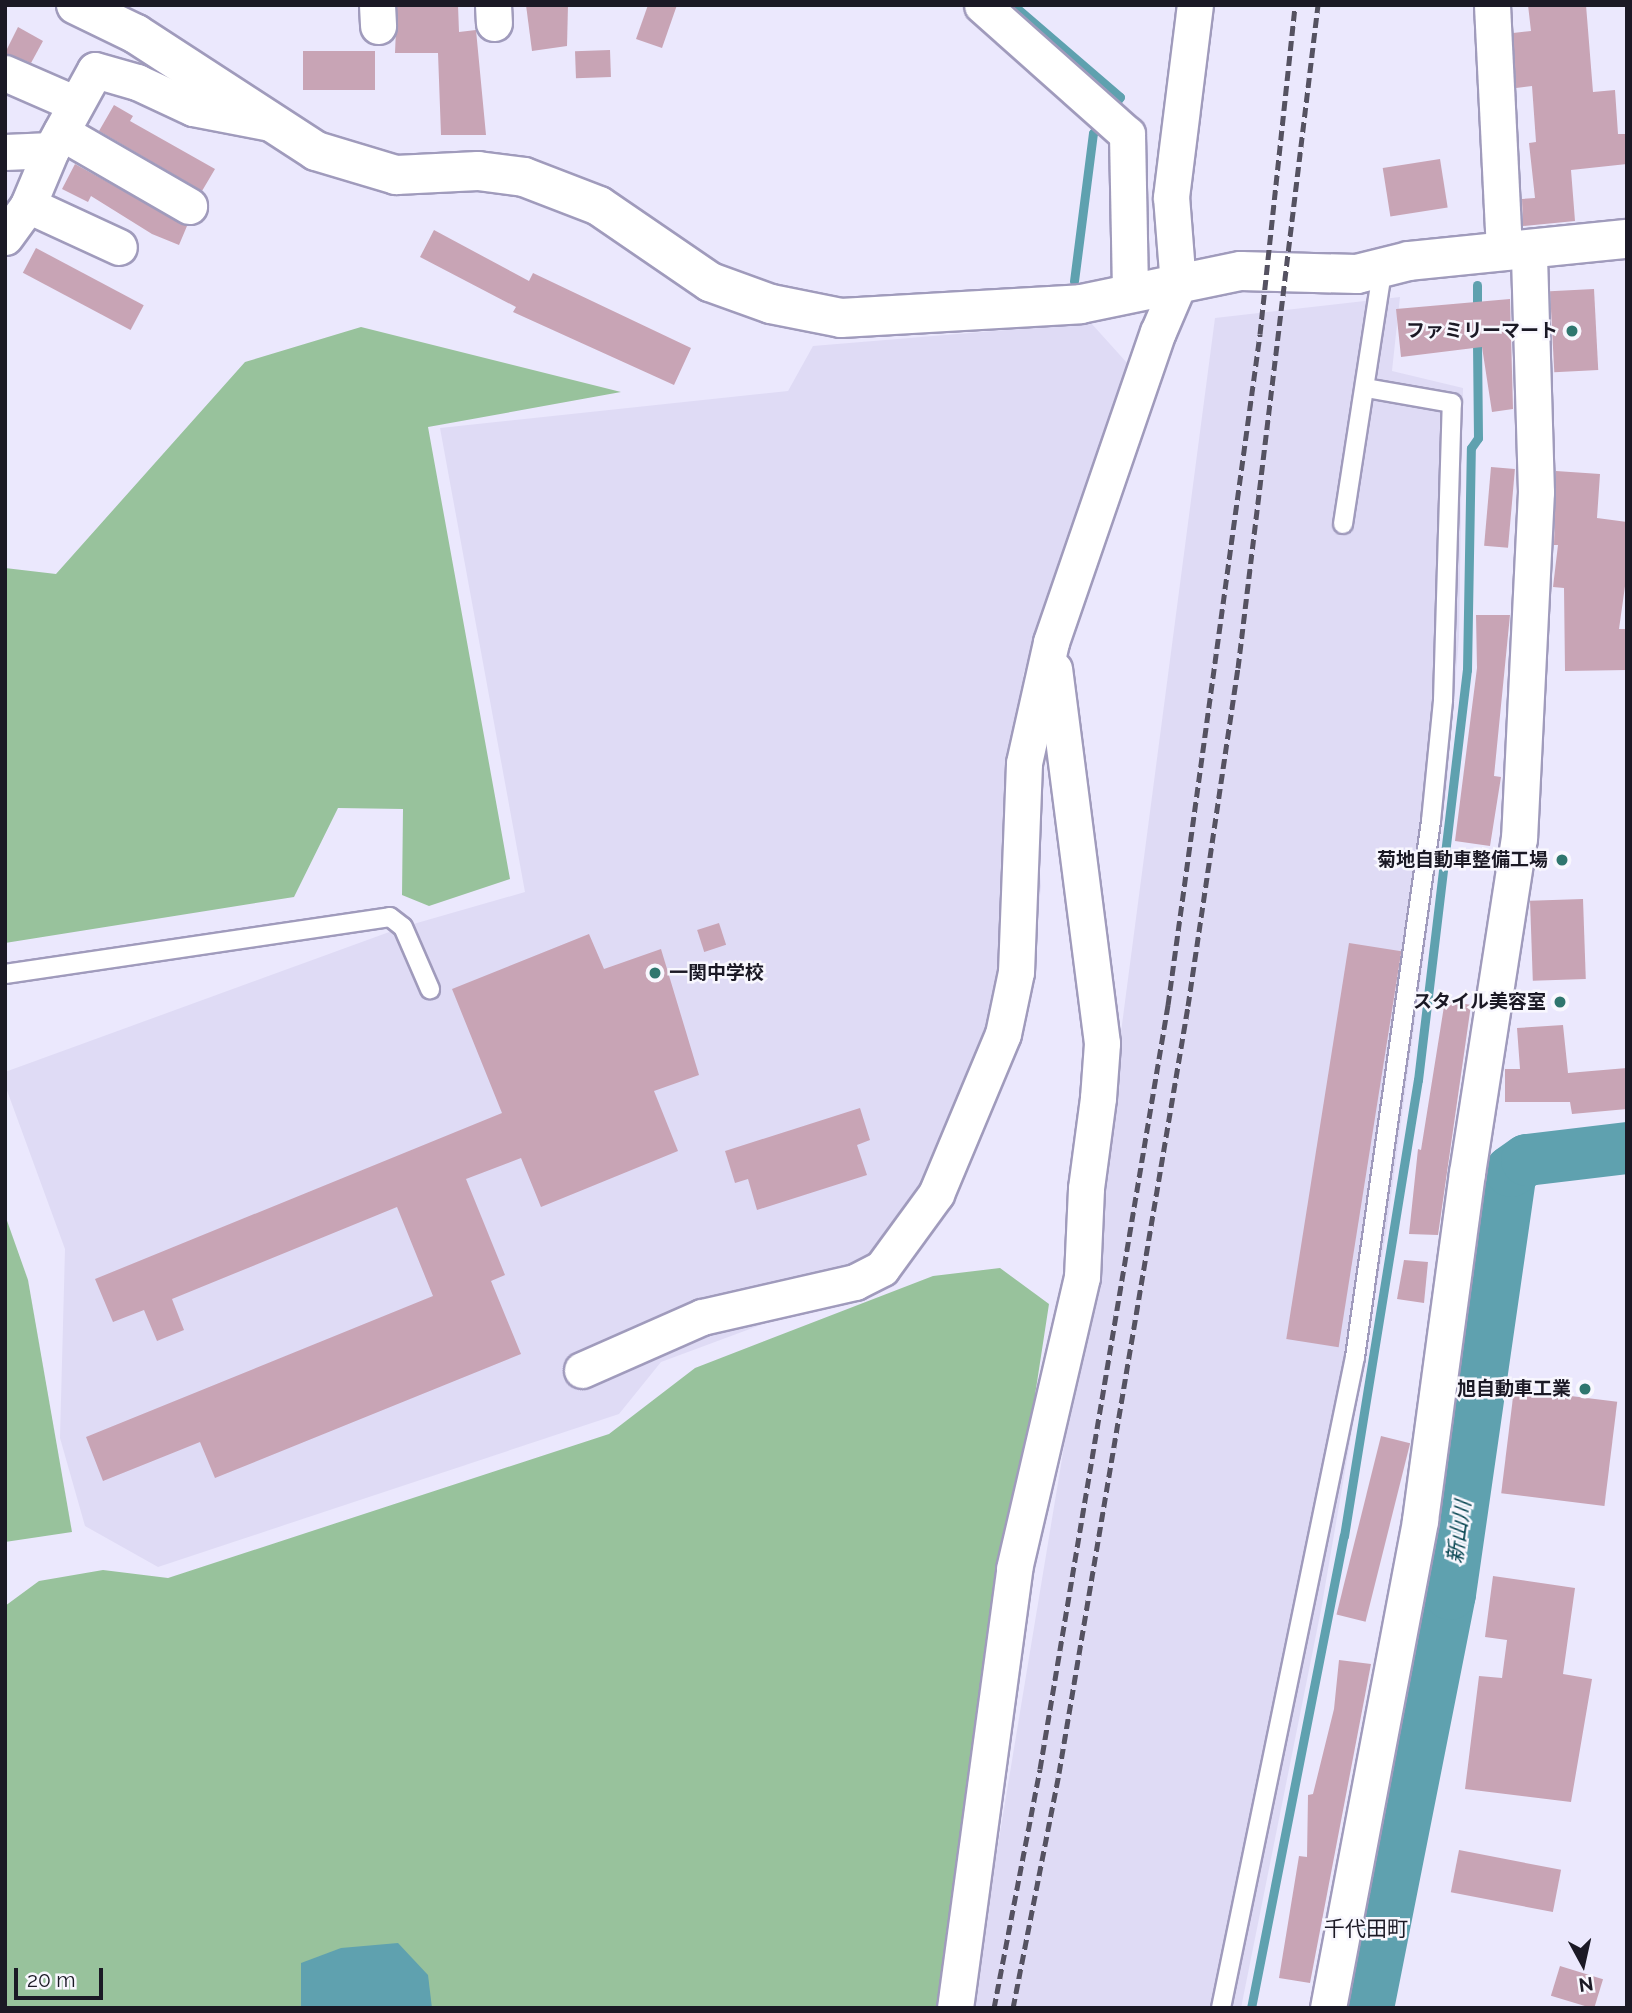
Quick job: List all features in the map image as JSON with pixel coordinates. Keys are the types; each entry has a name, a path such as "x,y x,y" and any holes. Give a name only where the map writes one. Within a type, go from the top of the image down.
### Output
{"street":[{"path":"76,5 136,34 316,151 396,175 478,171 524,177 599,206 710,282 771,304 830,316 996,311 1130,294 1241,271 1357,274 1383,267 1627,239"},
{"path":"982,5 1127,134 1130,294"},
{"path":"582,1370 702,1317 855,1282 882,1268 917,1226 936,1194 1003,1034 1016,972 1024,763 1051,642 1158,331 1178,285 1171,197 1195,5"},
{"path":"1328,2008 1420,1520 1471,1147 1519,839 1536,492 1492,5"},
{"path":"5,237 28,205 62,129 95,70 137,82 193,108 272,124"},
{"path":"5,73 62,129 189,206"},
{"path":"5,152 62,129"},
{"path":"28,205 120,247"},
{"path":"955,2008 1014,1569 1082,1277 1086,1188 1102,1044 1051,642"}],"lane":[{"path":"1343,524 1383,267"},
{"path":"1221,2008 1355,1357 1431,821 1443,700 1452,403 1366,387"},
{"path":"5,974 390,917 403,928 430,989"}],"shaded area":[{"path":"1400,297 1392,371 1463,388 1459,637 1446,792 1386,1233 1321,1610 1241,2008 971,2008 1076,1374 1215,318"},
{"name":"一関中学校","path":"1091,323 1128,364 1023,675 1041,886 1027,1018 911,1263 855,1290 661,1362 619,1414 158,1567 85,1526 60,1438 65,1249 5,1085 5,1072 403,927 525,892 440,428 788,391 813,346"}],"green space":[{"path":"361,327 621,392 428,427 510,879 429,906 402,895 403,809 338,808 294,897 5,943 5,568 56,574 245,362"},
{"path":"5,1215 28,1280 72,1532 5,1542"},
{"path":"1000,1268 1049,1304 941,2008 5,2008 5,1606 39,1581 103,1570 168,1578 609,1434 695,1368 933,1276"}],"water":[{"path":"398,1943 428,1975 432,2008 301,2008 301,1963 341,1948"}],"building":[{"path":"397,5 458,5 459,32 476,30 486,135 441,135 438,53 395,53"},
{"path":"526,5 568,5 567,46 532,51"},
{"path":"648,5 677,5 662,48 636,39"},
{"path":"1528,5 1586,5 1593,92 1615,90 1618,134 1627,134 1627,164 1571,170 1575,221 1523,226 1522,199 1535,198 1529,143 1536,142 1532,86 1516,88 1513,33 1531,31"},
{"path":"18,27 43,41 31,63 5,53"},
{"path":"610,50 611,77 576,78 575,51"},
{"path":"303,51 375,51 375,90 303,90"},
{"path":"114,105 133,116 130,121 215,169 202,191 99,131"},
{"path":"1440,159 1448,207 1390,216 1383,168"},
{"path":"75,164 187,226 179,245 152,234 91,196 88,202 62,189"},
{"path":"434,230 529,281 533,273 691,348 674,385 513,312 516,307 420,257"},
{"path":"36,248 144,305 131,330 23,273"},
{"name":"ファミリーマート","path":"1594,289 1598,370 1554,372 1550,291"},
{"path":"1510,299 1513,409 1492,412 1482,347 1401,357 1396,309"},
{"path":"1491,467 1515,469 1508,548 1484,546"},
{"path":"1556,471 1600,474 1597,518 1627,522 1627,572 1619,629 1627,629 1627,670 1565,671 1564,588 1553,587 1558,545 1554,545"},
{"path":"1476,615 1510,615 1494,776 1501,777 1490,846 1455,841 1477,668"},
{"path":"1583,899 1586,979 1533,981 1530,901"},
{"path":"719,923 726,945 704,952 697,930"},
{"path":"589,934 604,969 661,949 699,1075 654,1091 678,1151 541,1207 521,1158 466,1179 505,1275 491,1281 521,1354 215,1478 200,1442 103,1481 86,1437 433,1296 397,1207 172,1299 184,1330 157,1341 144,1310 113,1322 95,1279 502,1113 452,989"},
{"path":"1349,943 1401,951 1339,1347 1286,1339"},
{"path":"1445,1000 1471,1005 1438,1235 1409,1234 1418,1149 1421,1150"},
{"path":"1563,1025 1568,1073 1627,1068 1627,1109 1572,1114 1570,1102 1505,1102 1505,1069 1520,1069 1517,1028"},
{"path":"860,1108 870,1140 857,1145 867,1175 757,1210 748,1179 735,1183 725,1151"},
{"path":"1404,1260 1428,1262 1424,1303 1397,1299"},
{"path":"1514,1389 1617,1402 1604,1506 1501,1493"},
{"path":"1381,1436 1410,1443 1366,1622 1336,1615"},
{"path":"1493,1576 1575,1588 1563,1674 1592,1679 1571,1802 1465,1789 1479,1676 1502,1678 1507,1640 1485,1637"},
{"path":"1339,1660 1371,1664 1310,1983 1279,1978 1299,1856 1307,1857 1308,1795 1313,1794 1334,1709"},
{"path":"1459,1850 1561,1870 1553,1912 1451,1892"},
{"path":"1560,1966 1603,1979 1594,2008 1551,1996"}],"waterway":[{"path":"1013,5 1120,97 1111,109"},
{"path":"1074,281 1093,133 1103,120"},
{"path":"1477,285 1477,311"},
{"path":"1251,2008 1344,1536 1418,1080 1467,670 1471,448 1478,438 1477,336"},
{"name":"新山川","path":"1368,2008 1450,1594 1511,1171 1527,1160 1627,1148"}],"railway":[{"path":"994,2008 1040,1769 1168,1005 1260,334 1295,5"},
{"path":"1013,2008 1059,1773 1188,1006 1238,668 1318,5"}],"place":[{"name":"ファミリーマート","path":"1572,331"},
{"name":"菊地自動車整備工場","path":"1562,860"},
{"name":"一関中学校","path":"655,973"},
{"name":"スタイル美容室","path":"1560,1002"},
{"name":"旭自動車工業","path":"1585,1389"}],"district":[{"name":"千代田町","path":"1366,1929"}]}
